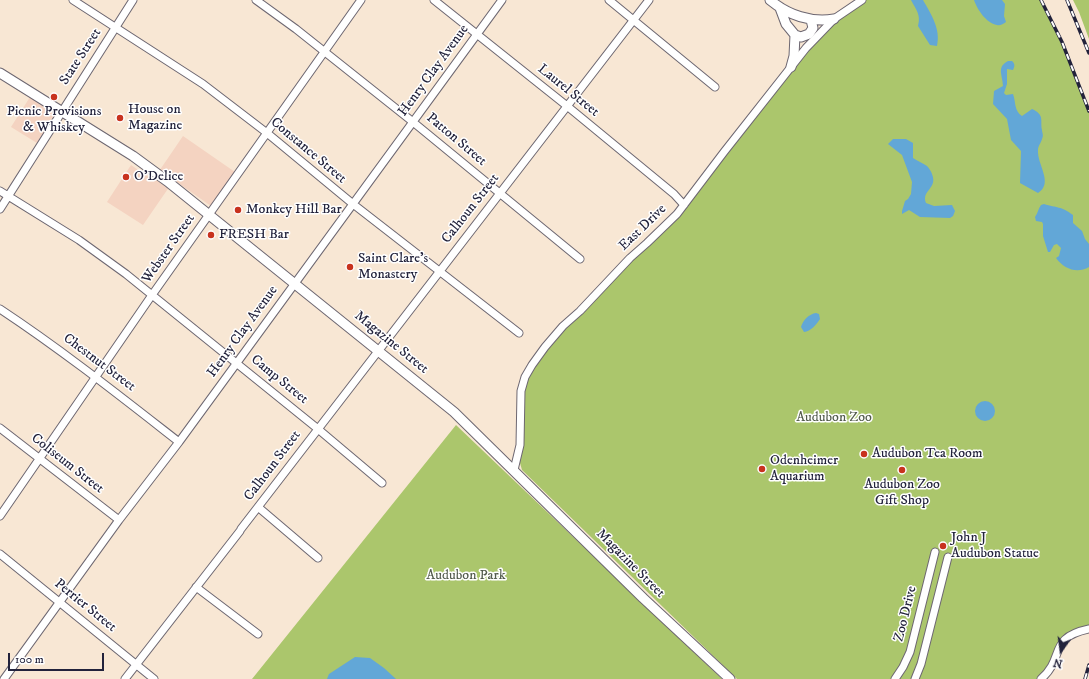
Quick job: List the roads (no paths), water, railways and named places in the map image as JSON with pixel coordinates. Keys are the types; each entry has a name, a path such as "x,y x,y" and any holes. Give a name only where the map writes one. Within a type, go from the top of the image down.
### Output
{"street":[{"name":"Constance Street","path":"73,0 203,84 267,133 353,204 519,333"},
{"name":"State Street","path":"0,210 133,0"},
{"name":"Patton Street","path":"256,0 325,52 413,122 580,259"},
{"name":"Webster Street","path":"0,516 152,295 361,0"},
{"name":"Laurel Street","path":"434,0 567,106 674,194 684,205"},
{"name":"Henry Clay Avenue","path":"4,679 119,520 179,442 502,0"},
{"path":"609,0 716,87"},
{"name":"Calhoun Street","path":"126,679 649,0"},
{"path":"770,0 780,8 800,17 822,21 834,19"},
{"name":"East Drive","path":"514,470 520,444 521,391 525,377 532,365 563,326 580,311 624,263 657,233 684,205 806,48 834,19 862,0"},
{"path":"780,8 786,24 795,35 801,37 809,34 813,28 811,20"},
{"path":"791,67 794,56 795,35"},
{"name":"Magazine Street","path":"0,73 133,156 167,181 210,214 454,412 643,598 730,679"},
{"name":"Camp Street","path":"0,191 79,240 126,274 236,362 382,483"},
{"name":"Chestnut Street","path":"0,309 97,377 179,442"},
{"name":"Coliseum Street","path":"0,428 119,520"},
{"path":"258,507 318,558"},
{"name":"Zoo Drive","path":"895,679 910,652 935,552"},
{"name":"Perrier Street","path":"0,554 154,679"},
{"name":"Zoo Drive","path":"915,679 921,664 948,557"},
{"path":"196,587 258,634"},
{"path":"1041,679 1049,672 1063,640 1075,632 1089,629"}],"water":[{"path":"911,0 923,0 938,34 937,46 930,45 918,26 918,15"},
{"path":"974,0 1002,0 1005,4 1004,16 1006,22 1002,25 998,25 989,22 977,7"},
{"path":"1008,61 1012,61 1014,66 1013,70 1007,69 1007,84 1004,93 1006,95 1013,94 1016,109 1019,114 1022,116 1032,109 1039,113 1041,118 1043,136 1038,147 1038,156 1044,173 1045,184 1043,189 1038,193 1020,183 1021,151 1011,140 1007,119 993,104 994,91 1003,86 1001,72 1002,66"},
{"path":"893,139 906,139 913,143 913,158 927,166 933,179 933,183 926,195 926,203 934,206 952,205 955,211 953,216 950,218 920,217 909,210 902,214 905,201 911,194 912,182 902,155 888,144"},
{"path":"1044,204 1062,209 1073,215 1073,223 1082,231 1089,244 1089,267 1080,270 1067,268 1056,258 1059,256 1061,248 1057,244 1054,245 1050,252 1048,252 1043,236 1043,224 1042,222 1036,221 1035,217 1041,205"},
{"path":"816,313 819,314 820,319 813,327 804,332 801,327 803,322 809,316"},
{"path":"985,401 992,404 995,411 992,418 985,421 978,418 975,411 978,404"},
{"path":"355,657 370,658 396,679 327,679 329,674"}],"railway":[{"path":"1041,0 1062,42 1089,111"},
{"path":"1067,0 1089,53"},
{"path":"1085,679 1089,665"}],"place":[{"name":"Picnic Provisions & Whiskey","path":"54,97"},
{"name":"House on Magazine","path":"120,118"},
{"name":"O'Delice","path":"126,177"},
{"name":"Monkey Hill Bar","path":"238,210"},
{"name":"FRESH Bar","path":"211,235"},
{"name":"Saint Clare's Monastery","path":"350,267"},
{"name":"Audubon Tea Room","path":"864,454"},
{"name":"Odenheimer Aquarium","path":"762,469"},
{"name":"Audubon Zoo Gift Shop","path":"902,470"},
{"name":"John J Audubon Statue","path":"943,546"}],"park label":[{"name":"Audubon Zoo","path":"834,418"},
{"name":"Audubon Park","path":"466,576"}]}
